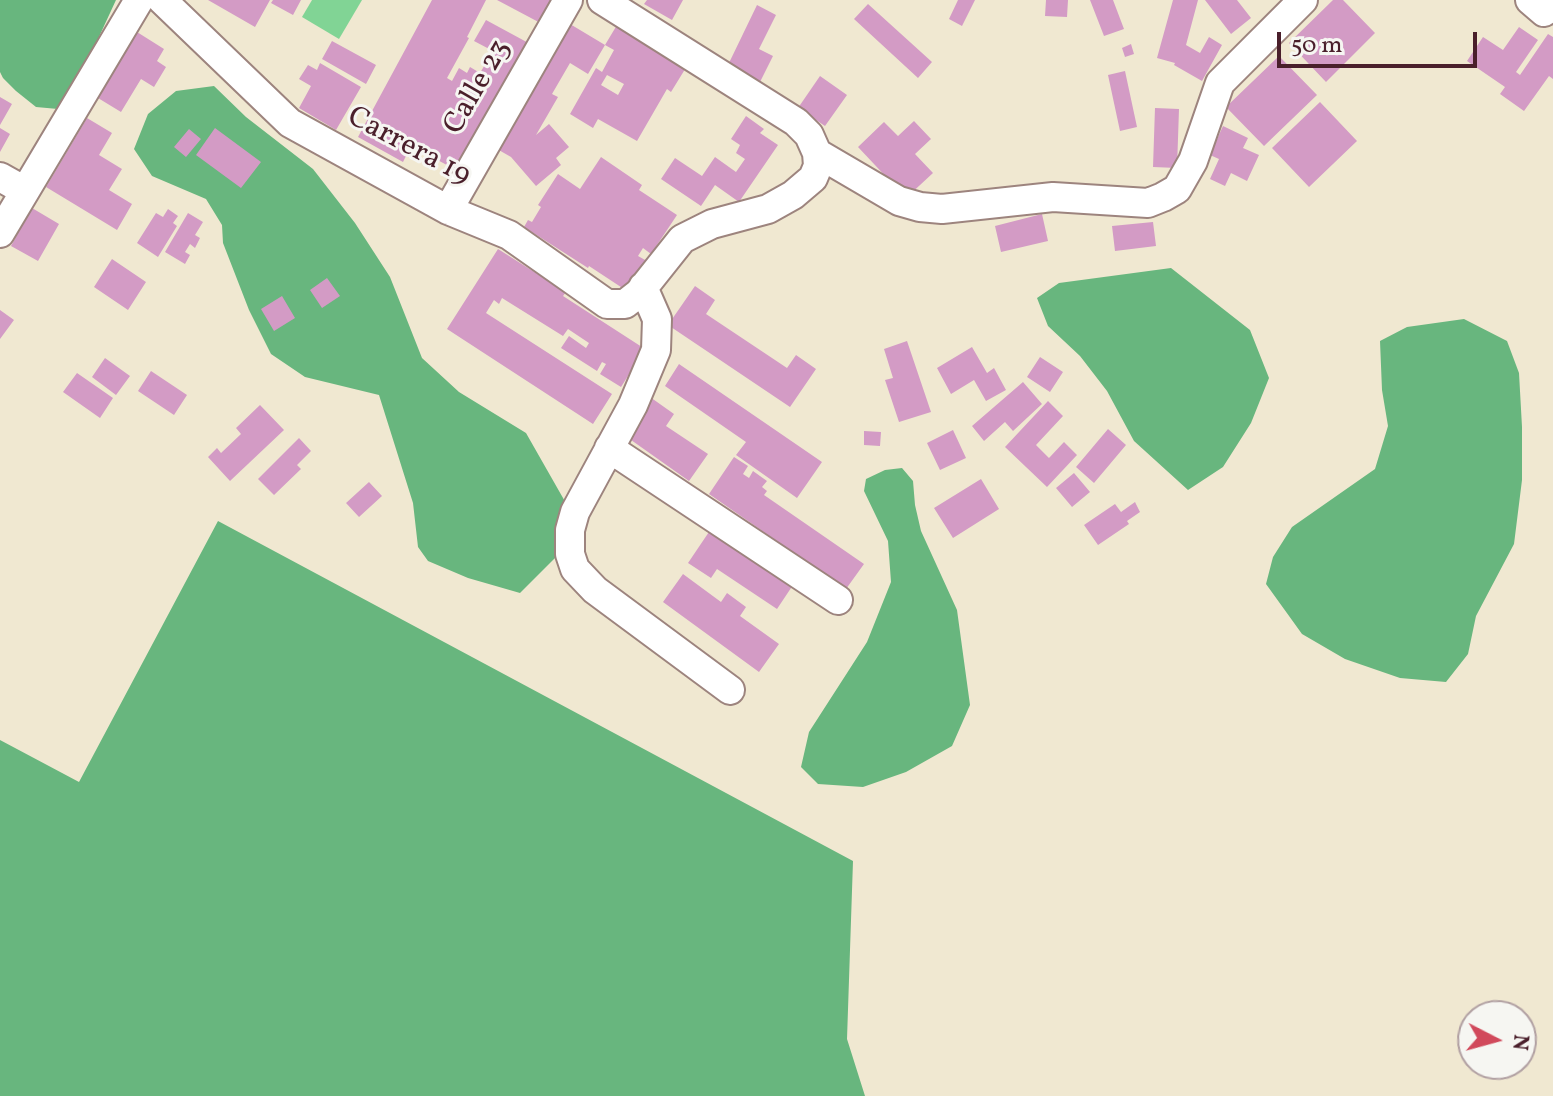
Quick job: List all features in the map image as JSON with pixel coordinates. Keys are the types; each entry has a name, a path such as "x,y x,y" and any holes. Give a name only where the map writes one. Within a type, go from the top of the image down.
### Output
{"street":[{"path":"0,233 139,0"},
{"name":"Carrera 19","path":"162,0 290,123 448,210 509,235 607,304 625,304 643,287"},
{"name":"Calle 23","path":"448,210 568,0"},
{"path":"602,0 796,122 809,135 817,153 818,166 813,178 793,195 768,209 712,224 682,239 643,287 657,319 656,350 633,405 575,512 570,530 570,554 575,569 595,590 730,690"},
{"path":"817,153 899,201 920,207 942,209 1053,197 1148,203 1177,189 1193,161 1220,83 1303,0"},
{"path":"0,177 25,191"},
{"path":"609,448 838,600"}],"green space":[{"path":"0,0 116,0 92,52 58,109 36,107 3,78 0,72"},
{"path":"312,0 362,0 339,39 302,17"},
{"path":"214,86 246,117 313,169 355,223 390,277 422,358 459,392 526,433 567,505 557,556 520,593 468,578 428,561 418,547 413,503 379,395 305,377 271,354 249,310 223,243 222,225 206,199 152,176 134,149 148,114 176,91"},
{"path":"1171,268 1250,330 1269,378 1251,423 1223,467 1188,490 1134,441 1107,391 1080,356 1048,326 1037,298 1059,283"},
{"path":"1464,319 1507,341 1519,373 1522,480 1514,544 1476,616 1468,654 1446,682 1400,678 1345,659 1302,634 1266,584 1273,557 1292,527 1375,469 1388,426 1382,390 1380,341 1407,327"},
{"path":"902,468 913,481 921,531 957,610 970,705 952,746 906,772 863,787 818,784 801,767 809,732 867,642 891,582 888,541 864,491 866,479 885,470"},
{"path":"218,521 853,861 847,1039 865,1096 0,1096 0,740 79,782"}],"building":[{"path":"208,0 270,0 255,27"},
{"path":"273,0 301,0 293,15 271,3"},
{"path":"432,0 486,0 447,78 452,81 459,68 467,73 470,67 480,73 493,51 474,41 486,20 534,46 462,173 411,146 403,162 358,137"},
{"path":"497,0 560,0 546,26"},
{"path":"647,0 683,0 672,20 644,4"},
{"path":"958,0 975,0 962,26 949,19"},
{"path":"1046,0 1068,0 1067,17 1045,16"},
{"path":"1090,0 1113,0 1124,29 1104,36"},
{"path":"1173,0 1198,0 1186,45 1200,53 1209,37 1222,45 1202,81 1175,63 1157,58"},
{"path":"1205,0 1237,0 1251,18 1231,34"},
{"path":"1333,0 1343,0 1375,33 1326,82 1289,43"},
{"path":"868,4 932,62 918,78 854,19"},
{"path":"757,5 776,15 759,49 773,56 760,82 728,65"},
{"path":"570,24 605,45 588,74 570,63 552,94 558,97 536,135 549,124 569,147 556,158 561,165 536,186 511,157 497,149"},
{"path":"617,25 687,66 671,92 667,89 637,141 598,119 593,128 570,114 596,68 602,72 614,50 605,45","holes":["607,75 624,84 618,95 601,85"]},
{"path":"1519,27 1538,40 1516,72 1520,75 1548,34 1553,37 1553,79 1549,76 1524,111 1500,94 1505,87 1467,61 1483,37 1503,50"},
{"path":"137,32 164,49 157,61 166,67 154,87 141,79 121,112 98,98"},
{"path":"332,41 376,65 366,84 322,59"},
{"path":"1131,44 1134,54 1125,57 1122,48"},
{"path":"1279,56 1317,95 1264,146 1226,107"},
{"path":"320,63 361,87 336,130 299,108 311,86 299,79 308,65 317,70"},
{"path":"1125,71 1137,127 1120,131 1108,75"},
{"path":"820,76 847,95 825,126 798,108"},
{"path":"0,97 12,104 0,125"},
{"path":"1320,102 1357,141 1309,187 1272,148"},
{"path":"1155,108 1179,109 1177,168 1153,167"},
{"path":"746,116 764,129 760,133 778,145 739,202 715,185 701,206 661,179 675,158 702,176 715,157 736,172 745,159 736,153 740,145 731,139"},
{"path":"87,118 112,133 99,155 122,169 109,190 132,204 117,230 46,187"},
{"path":"914,121 931,139 915,154 933,173 906,198 858,147 884,122 898,136"},
{"path":"1223,126 1248,138 1243,148 1259,155 1247,181 1231,173 1225,186 1210,179 1219,159 1210,155"},
{"path":"0,128 10,134 0,152"},
{"path":"215,128 261,162 241,188 196,155"},
{"path":"189,129 201,139 186,157 174,147"},
{"path":"601,157 642,185 639,190 677,215 651,254 643,248 638,256 647,261 627,291 524,227 528,220 532,222 541,207 538,205 558,174 580,189"},
{"path":"32,208 59,224 38,261 11,246"},
{"path":"168,209 178,216 173,223 177,226 158,257 137,243 156,213 163,217"},
{"path":"188,213 203,222 195,235 200,238 195,248 190,244 185,252 190,255 185,264 165,252"},
{"path":"1042,214 1048,241 1001,252 995,226"},
{"path":"1153,222 1156,246 1115,251 1112,226"},
{"path":"498,249 566,292 563,296 645,349 621,387 600,374 606,364 602,362 597,371 561,348 569,336 586,348 589,343 568,329 563,336 502,298 499,304 494,300 486,313 612,394 593,424 447,329"},
{"path":"112,259 146,282 128,310 94,287"},
{"path":"327,278 340,296 322,308 310,290"},
{"path":"695,286 715,300 706,314 787,368 796,355 816,369 790,407 668,325"},
{"path":"282,296 295,318 274,331 261,309"},
{"path":"0,310 14,320 0,339"},
{"path":"907,341 931,412 899,422 885,380 893,378 884,349"},
{"path":"972,347 987,373 994,368 1006,390 986,401 974,380 951,394 937,368"},
{"path":"1040,357 1063,372 1050,392 1027,377"},
{"path":"105,358 130,376 116,395 92,377"},
{"path":"679,364 822,462 797,498 736,455 746,442 665,386"},
{"path":"151,371 187,395 174,415 138,391"},
{"path":"77,373 113,398 100,418 63,392"},
{"path":"1023,382 1042,404 1013,431 1005,422 984,441 972,426"},
{"path":"650,397 674,414 666,426 708,454 689,481 624,435"},
{"path":"1048,401 1063,416 1036,445 1049,458 1064,442 1077,455 1047,487 1005,447"},
{"path":"260,405 284,430 230,481 208,457 217,448 221,453 241,434 236,428"},
{"path":"1108,429 1126,445 1094,483 1076,467"},
{"path":"953,430 966,458 940,470 927,443"},
{"path":"864,431 881,432 880,446 864,445"},
{"path":"299,438 311,451 297,465 301,469 274,495 258,479"},
{"path":"734,457 748,466 743,474 749,478 753,471 767,481 762,487 767,491 764,495 864,564 846,589 709,494"},
{"path":"1074,473 1090,492 1072,507 1056,488"},
{"path":"981,479 999,509 953,538 934,508"},
{"path":"369,482 382,496 359,517 346,503"},
{"path":"1135,502 1140,512 1127,521 1129,524 1098,545 1084,525 1115,504 1121,512"},
{"path":"713,526 795,582 777,609 717,569 711,578 688,563"},
{"path":"683,574 721,602 727,593 746,607 740,616 779,644 759,672 663,602"}]}
